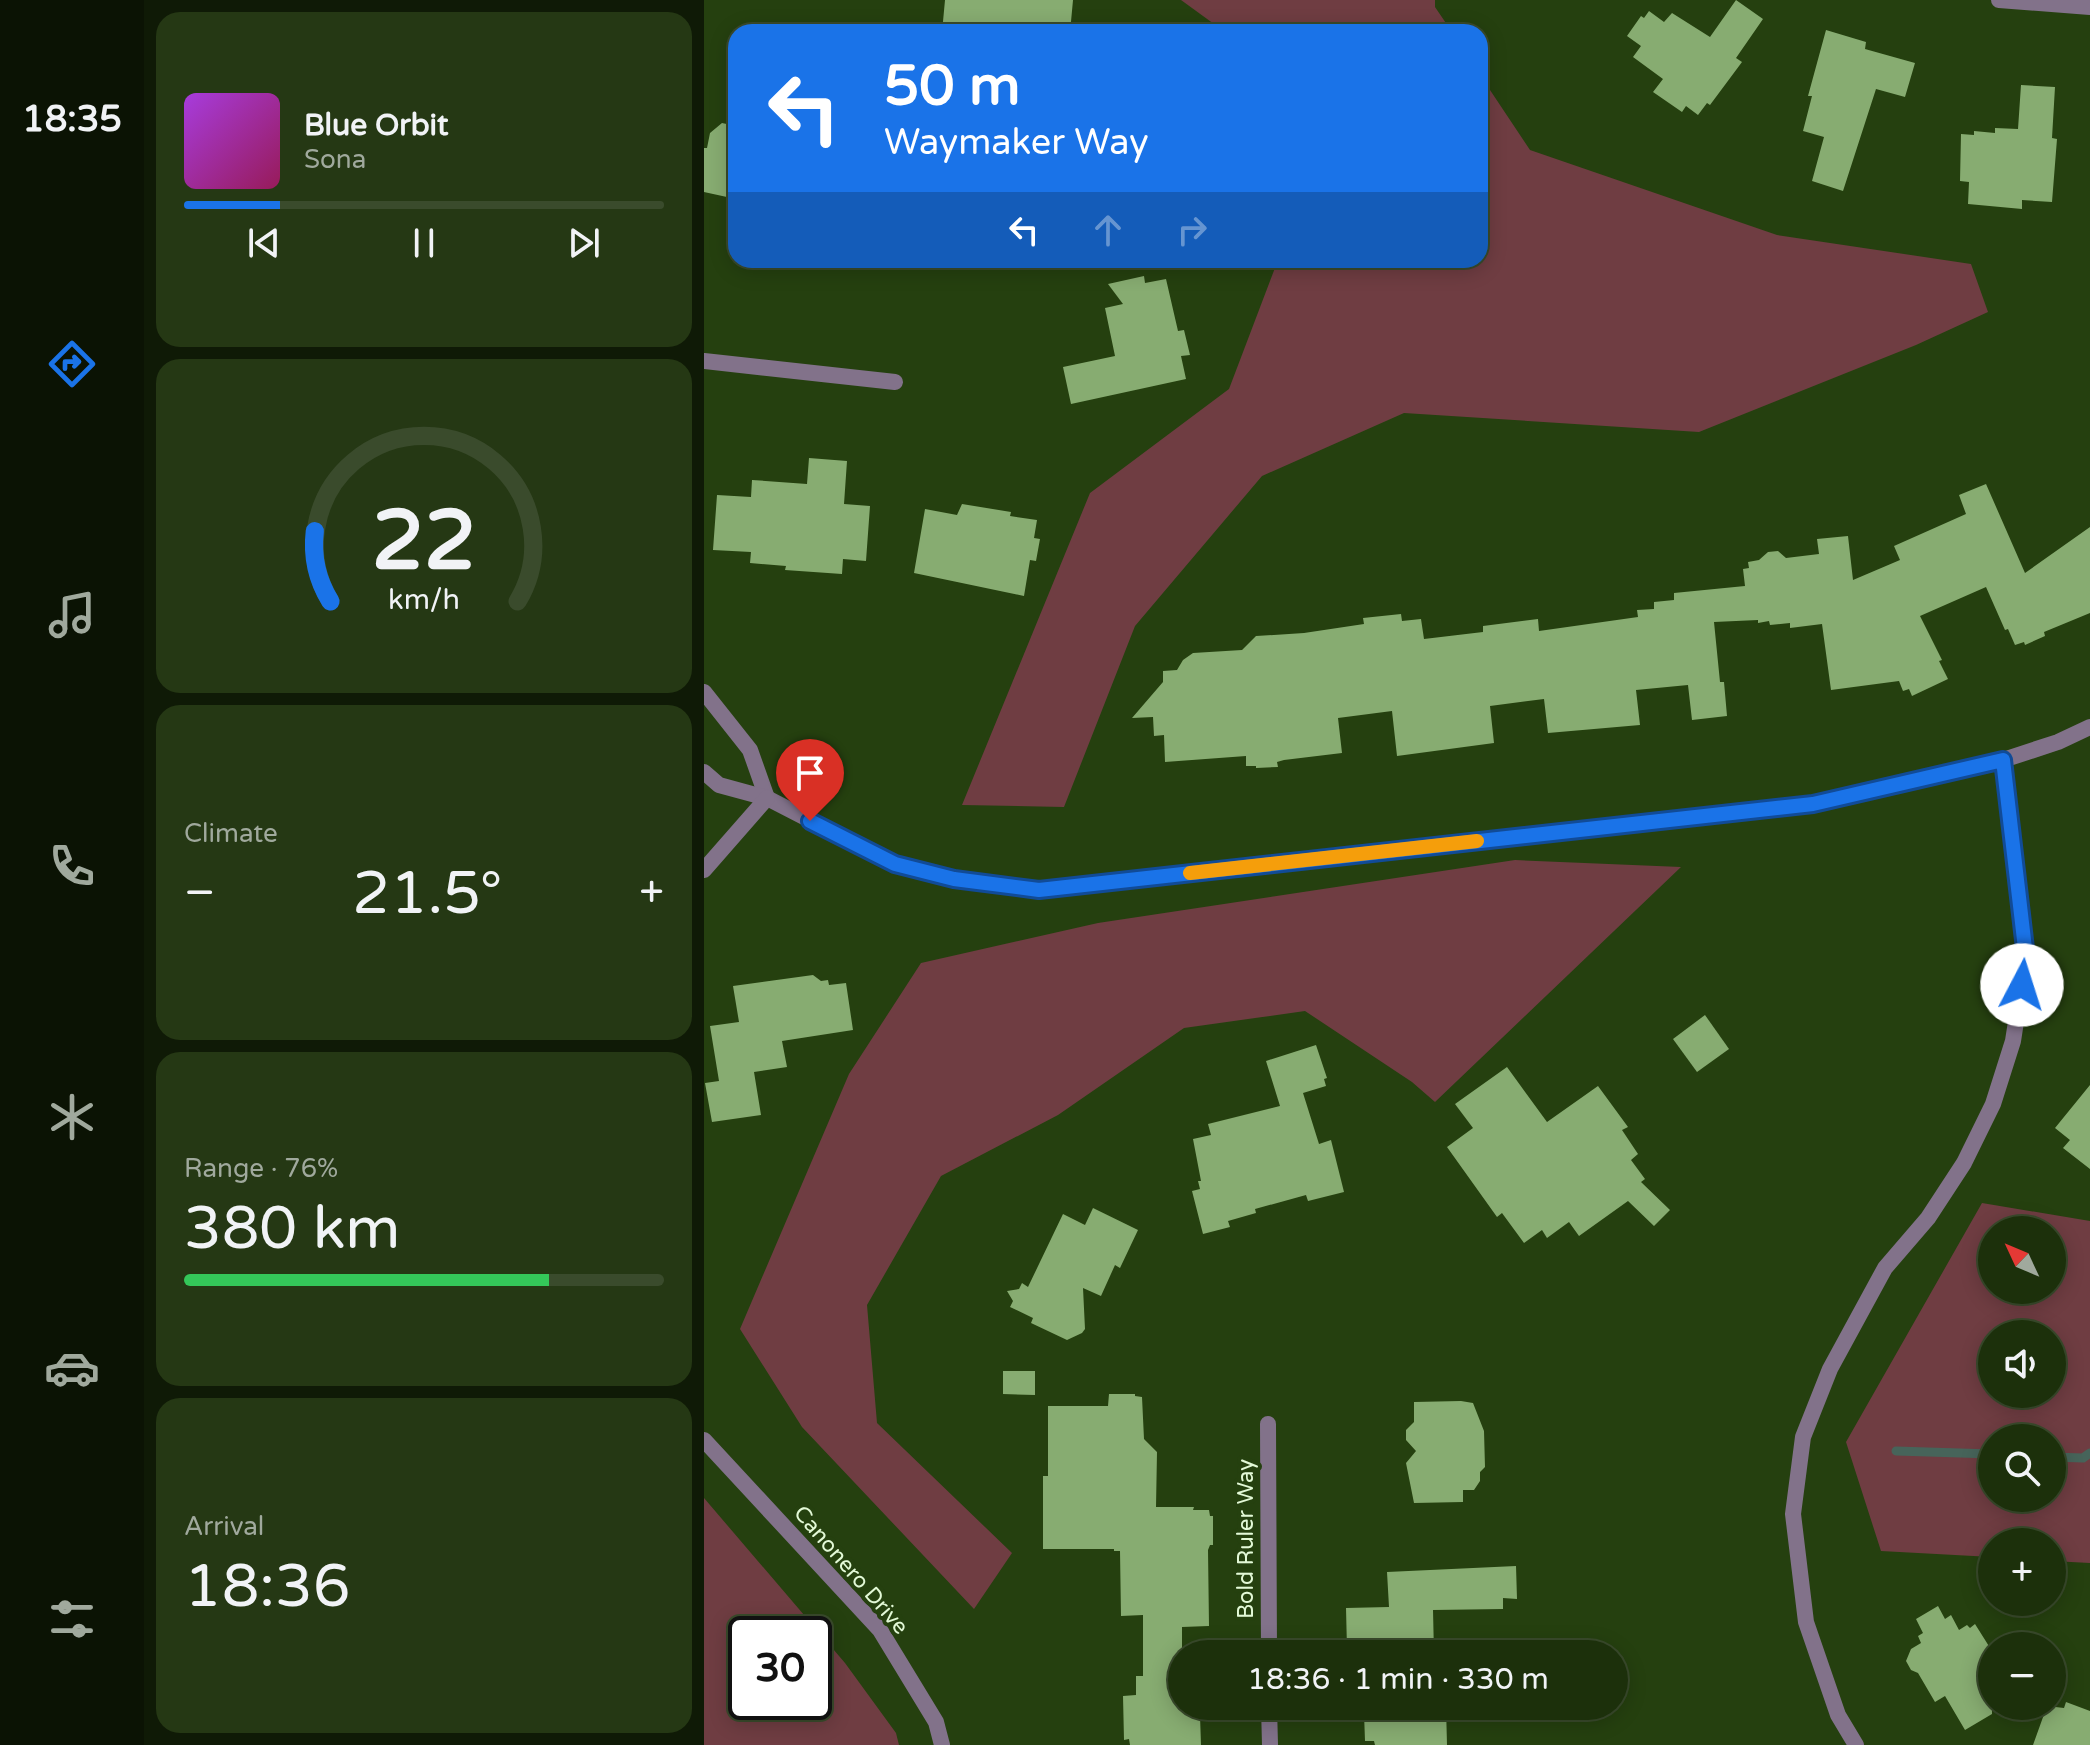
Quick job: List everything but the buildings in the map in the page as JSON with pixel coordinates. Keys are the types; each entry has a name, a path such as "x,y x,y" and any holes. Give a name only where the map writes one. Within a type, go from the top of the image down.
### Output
{"street":[{"path":"1999,0 2090,7"},
{"path":"704,361 895,382"},
{"path":"704,692 750,750 767,798"},
{"path":"704,772 719,785 767,798 895,864 954,879 1039,890 1813,804 2003,760 2058,742 2090,727"},
{"path":"1856,1745 1838,1715 1806,1622 1793,1514 1803,1437 1830,1369 1885,1268 1928,1218 1964,1163 1993,1104 2013,1041 2026,957 2003,760"},
{"path":"704,870 767,798"},
{"name":"Bold Ruler Way","path":"1268,1424 1269,1640"},
{"name":"Canonero Drive","path":"704,1440 880,1630 936,1722 942,1745"},
{"path":"1269,1720 1270,1745"}],"shaded area":[{"path":"1181,0 1435,0 1435,7 1447,24 1214,24"},
{"path":"1488,87 1530,150 1777,235 1971,264 1988,312 1916,345 1699,432 1404,413 1262,476 1135,626 1064,807 962,805 1090,493 1229,389 1275,268 1488,268"},
{"path":"1515,860 1681,867 1435,1102 1412,1082 1305,1011 1184,1028 1058,1115 941,1176 867,1305 877,1423 1012,1553 974,1609 802,1427 740,1329 849,1074 921,963 1098,923"},
{"path":"1982,1203 2060,1216 1978,1216 1978,1304 2066,1304 2066,1217 2090,1221 2090,1563 2066,1562 2066,1528 1978,1528 1978,1556 1881,1551 1846,1442"},
{"path":"704,1498 805,1616 728,1616 728,1720 832,1720 832,1648 896,1733 899,1745 704,1745"}],"waterway":[{"path":"1896,1451 1978,1454"},
{"path":"2066,1457 2083,1458 2090,1453"}],"slow traffic":[{"path":"1190,873 1477,841"}],"route":[{"path":"810,821 895,864 954,879 1039,890 1813,804 2003,760 2026,957 2022,985"}]}
